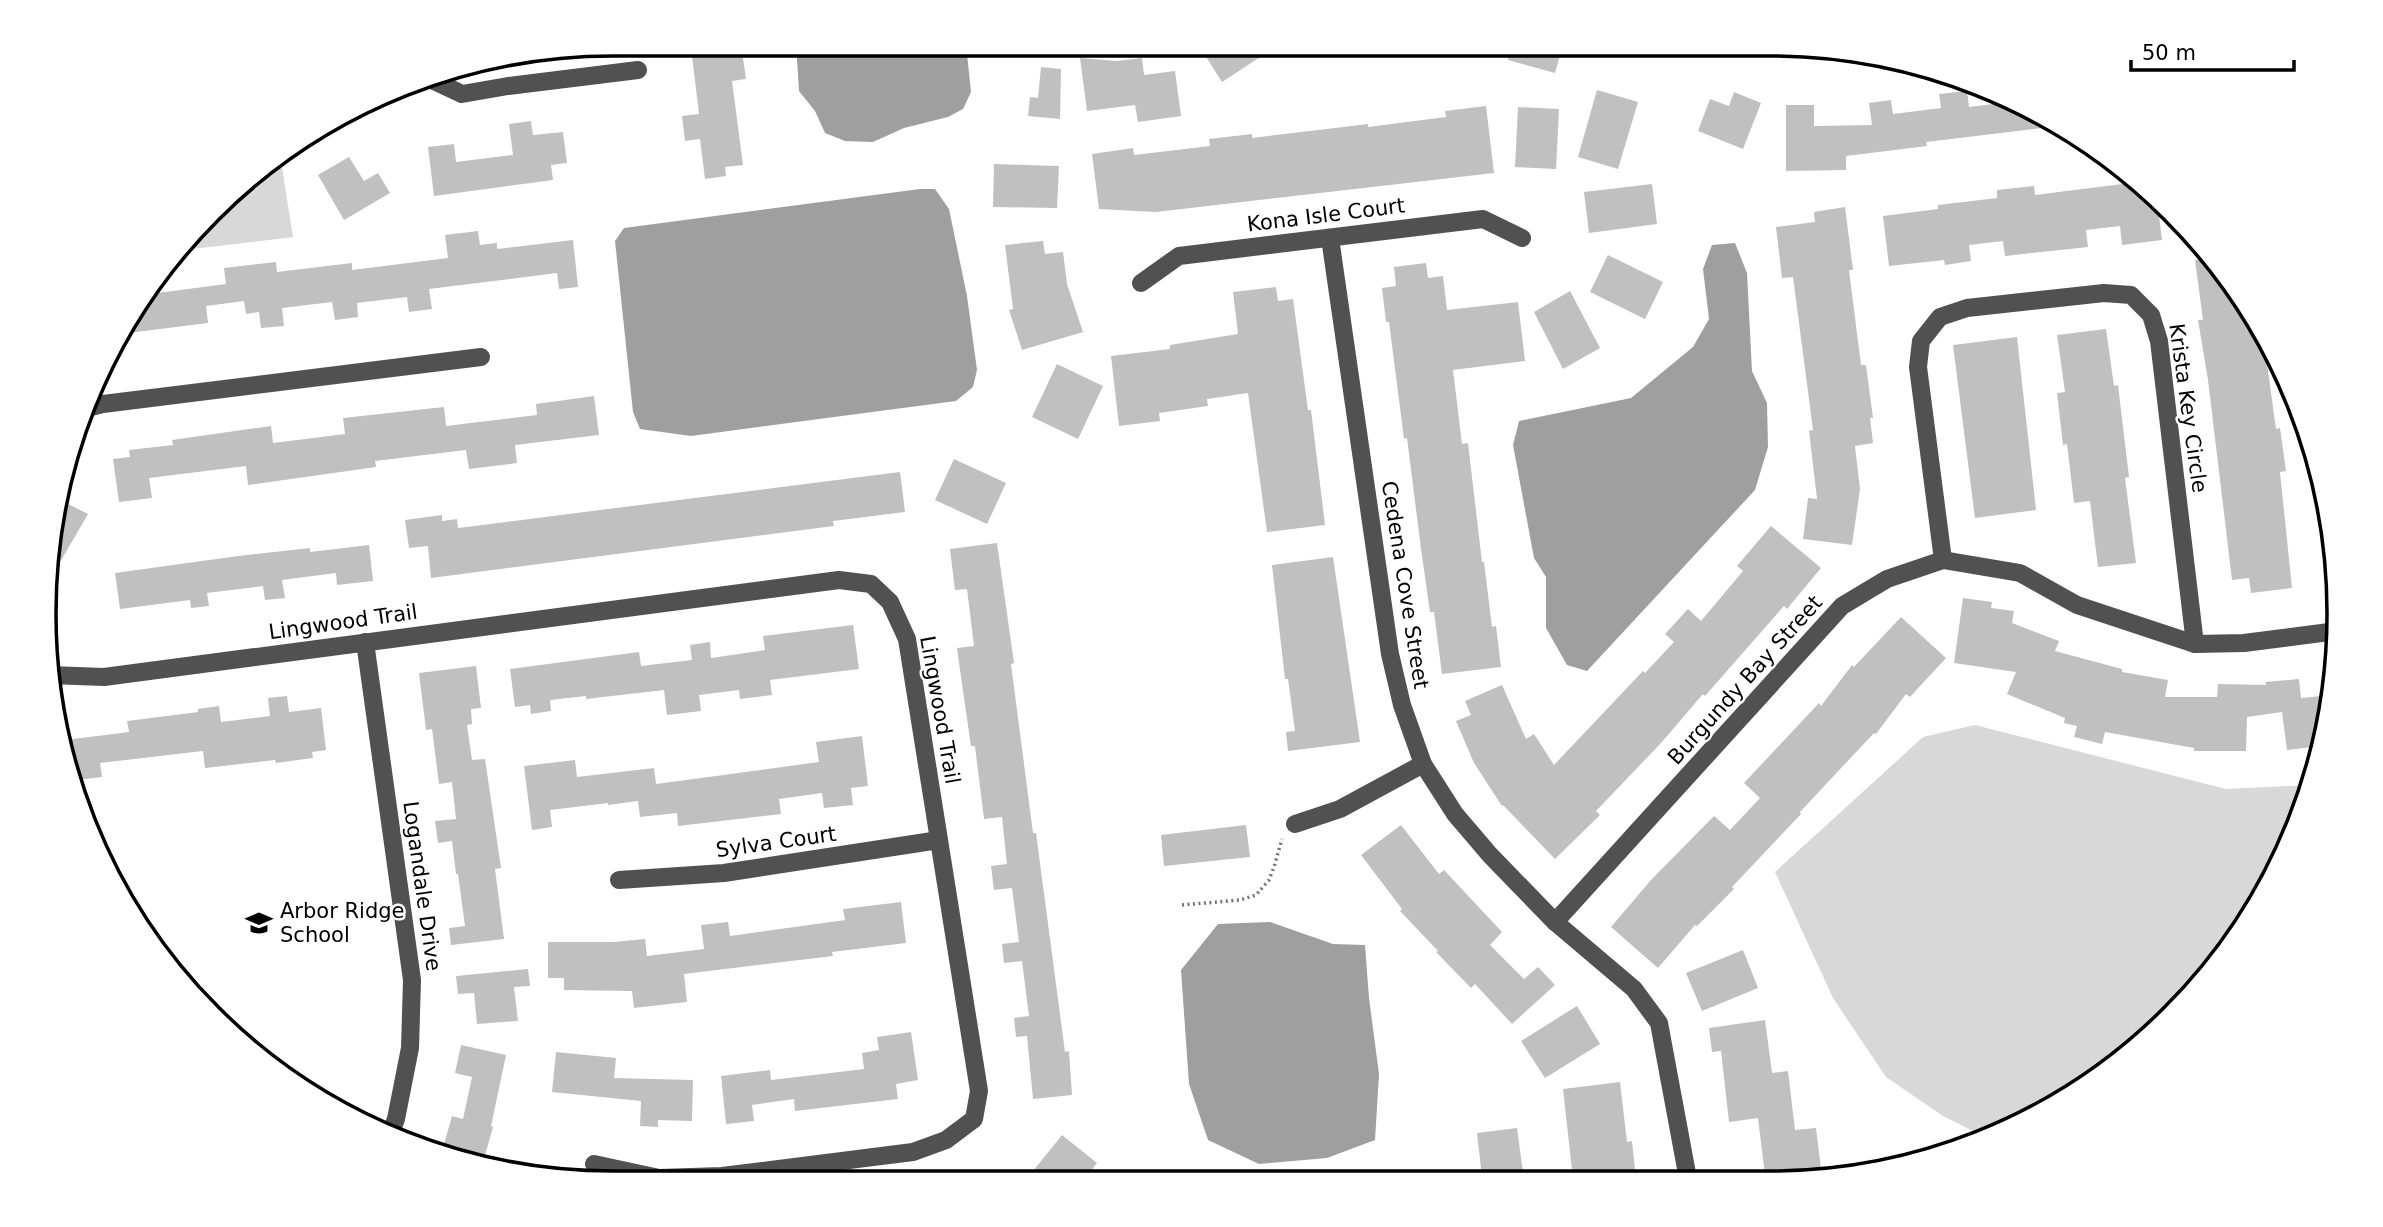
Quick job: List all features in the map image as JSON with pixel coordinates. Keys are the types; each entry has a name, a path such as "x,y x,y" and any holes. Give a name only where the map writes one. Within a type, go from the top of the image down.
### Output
{"street":[{"path":"441,84 462,94 638,70"},
{"name":"Kona Isle Court","path":"1141,283 1179,256 1483,219 1522,238"},
{"name":"Cedena Cove Street","path":"1330,238 1390,654 1402,705 1423,764 1455,814 1490,855 1555,922 1634,989 1659,1023 1687,1171"},
{"name":"Krista Key Circle","path":"1943,560 1918,367 1921,341 1940,317 1967,308 2104,293 2132,295 2151,315 2160,341 2195,643"},
{"path":"96,406 481,358"},
{"name":"Burgundy Bay Street","path":"1555,922 1842,606 1887,579 1943,560 2020,573 2077,605 2195,643 2244,643 2326,632"},
{"name":"Lingwood Trail","path":"60,676 104,677 839,580 871,584 890,602 907,639 979,1091 974,1119 946,1140 913,1152 762,1171"},
{"name":"Logandale Drive","path":"365,642 412,980 410,1048 393,1126"},
{"path":"1295,824 1340,809 1423,764"},
{"name":"Sylva Court","path":"619,880 724,873 939,841"},
{"name":"Lingwood Trail","path":"594,1164 626,1171"}],"path":[{"path":"1182,905 1240,900 1256,895 1269,880 1281,841 1295,824"}],"shaded area":[{"path":"797,56 967,56 971,92 963,109 948,117 904,128 873,142 845,141 825,133 815,111 799,91"},
{"path":"282,166 293,237 191,249 246,194"},
{"path":"935,189 949,209 967,296 977,370 973,387 956,401 691,436 640,429 633,412 615,241 624,228"},
{"path":"1735,243 1747,273 1752,371 1767,403 1768,447 1755,490 1587,671 1567,665 1546,628 1546,577 1534,558 1513,445 1519,421 1631,398 1693,347 1709,319 1703,269 1712,245"},
{"path":"1975,725 2226,789 2299,786 2285,827 2252,892 2212,953 2164,1008 2109,1056 2079,1077 2016,1114 1975,1132 1943,1116 1886,1077 1833,998 1775,872 1923,737"},
{"path":"1270,922 1333,944 1365,945 1379,1074 1375,1140 1327,1158 1259,1164 1208,1140 1189,1084 1181,970 1218,924"}],"building":[{"path":"692,56 743,56 746,79 732,81 743,165 725,167 726,176 705,179 700,139 685,141 682,116 699,114"},
{"path":"1206,56 1262,56 1222,82"},
{"path":"1509,56 1560,56 1555,73 1508,60"},
{"path":"1080,58 1117,61 1142,58 1144,75 1175,71 1181,116 1138,122 1135,105 1087,111"},
{"path":"1041,67 1061,69 1060,119 1028,116 1030,97 1038,98"},
{"path":"1597,90 1638,102 1618,169 1578,157"},
{"path":"1964,91 1967,92 1969,107 1996,104 2043,128 1926,142 1927,146 1846,156 1846,170 1786,171 1786,105 1814,105 1814,126 1872,125 1869,103 1891,100 1893,114 1941,108 1939,94"},
{"path":"1734,92 1761,103 1743,149 1698,131 1710,99 1729,106"},
{"path":"1486,106 1494,173 1156,212 1099,209 1092,154 1133,148 1134,155 1210,146 1209,139 1252,134 1252,138 1368,124 1368,127 1446,117 1445,111"},
{"path":"1518,107 1559,109 1556,169 1515,167"},
{"path":"531,121 533,135 563,132 567,163 551,165 553,180 434,196 428,147 454,144 456,162 513,155 509,124"},
{"path":"349,157 364,181 378,173 390,193 344,220 318,175"},
{"path":"994,164 1059,166 1057,208 993,207"},
{"path":"1652,184 1657,224 1589,233 1584,192"},
{"path":"2124,184 2159,214 2162,240 2122,245 2120,226 2086,230 2088,247 2005,256 2003,241 1969,245 1971,261 1945,265 1944,260 1889,266 1883,216 1938,209 1938,205 1997,198 1997,190 2034,186 2035,195"},
{"path":"1845,207 1853,270 1849,270 1861,365 1866,365 1873,418 1870,418 1873,443 1855,446 1860,489 1852,545 1803,539 1808,498 1817,499 1809,431 1813,430 1793,277 1782,278 1776,227 1815,222 1814,212"},
{"path":"478,231 480,245 497,243 497,249 573,240 578,287 559,289 557,273 429,289 432,309 409,312 407,297 357,303 358,317 335,320 332,302 282,308 284,326 261,328 259,312 246,314 244,301 206,306 208,323 133,332 158,293 226,284 224,268 276,262 277,272 352,263 352,270 448,258 445,235"},
{"path":"1043,241 1045,254 1063,252 1067,284 1083,332 1022,350 1009,310 1013,309 1005,245"},
{"path":"1608,255 1663,282 1645,319 1590,292"},
{"path":"2200,259 2212,274 2267,361 2276,429 2280,428 2286,471 2280,472 2292,588 2251,593 2249,578 2232,580 2208,380 2198,320 2203,320 2195,260"},
{"path":"1426,263 1428,278 1443,276 1447,310 1518,302 1525,361 1453,370 1462,444 1468,443 1482,562 1492,627 1496,626 1501,667 1442,674 1434,612 1430,612 1407,438 1404,439 1382,288 1396,286 1394,267"},
{"path":"1276,287 1278,301 1293,299 1308,410 1311,410 1325,525 1267,532 1248,393 1207,399 1208,406 1159,413 1160,421 1119,426 1111,356 1170,349 1170,345 1238,334 1233,292"},
{"path":"1570,291 1600,348 1563,369 1534,312"},
{"path":"2106,329 2114,386 2118,385 2129,477 2125,478 2136,563 2098,567 2090,501 2074,503 2067,444 2063,445 2057,393 2065,392 2057,335"},
{"path":"2017,337 2036,510 1975,518 1953,345"},
{"path":"1057,364 1103,386 1078,439 1032,417"},
{"path":"594,396 599,435 515,445 517,463 469,469 466,450 375,461 376,467 248,485 246,466 149,478 152,498 119,502 113,459 130,457 129,450 173,445 172,440 271,426 273,443 345,434 343,418 444,407 446,426 537,415 536,404"},
{"path":"954,459 1006,483 987,524 935,500"},
{"path":"900,472 905,512 833,521 834,526 431,578 428,546 409,548 405,520 442,515 442,521 457,519 458,528"},
{"path":"67,504 88,514 58,565"},
{"path":"1771,526 1821,568 1787,609 1784,606 1705,696 1703,694 1596,811 1600,815 1555,859 1502,806 1474,763 1456,721 1471,715 1465,701 1502,685 1526,739 1534,734 1554,765 1674,642 1665,634 1688,609 1701,621 1743,571 1737,566"},
{"path":"997,543 1033,833 1036,833 1065,1052 1069,1051 1072,1095 1033,1099 1027,1036 1016,1037 1014,1018 1029,1016 1022,961 1004,963 1002,944 1019,942 1012,888 994,890 991,866 1007,864 1002,817 984,819 975,746 971,746 957,648 974,646 967,589 955,590 950,549"},
{"path":"369,545 373,581 337,585 336,573 282,580 285,598 265,600 263,586 207,593 209,606 191,608 190,600 120,609 115,573 310,548 310,552"},
{"path":"1333,557 1360,742 1288,751 1286,732 1295,731 1288,679 1285,679 1272,565"},
{"path":"1963,598 1992,602 1991,608 2014,611 2012,623 2059,641 2055,651 2122,669 2122,672 2168,680 2165,697 2217,697 2218,684 2266,685 2265,682 2299,679 2301,698 2320,696 2310,747 2287,750 2282,712 2247,717 2246,751 2194,751 2194,748 2105,732 2102,744 2074,737 2077,726 2064,723 2065,718 2007,694 2016,672 1954,663"},
{"path":"1901,617 1946,658 1910,697 1906,694 1876,734 1874,733 1800,812 1732,887 1734,889 1695,925 1658,968 1611,927 1651,880 1714,816 1730,830 1760,798 1744,783 1819,703 1821,706 1852,665 1854,667"},
{"path":"853,625 859,669 770,680 772,695 740,699 739,690 699,695 701,711 667,715 664,690 586,699 586,696 550,700 551,711 531,714 530,705 515,707 510,669 639,652 641,666 692,660 690,645 710,642 711,658 765,650 763,636"},
{"path":"476,666 481,708 471,709 472,724 467,725 472,760 485,759 501,868 495,869 504,939 451,945 449,928 465,926 452,841 438,843 435,821 456,819 452,782 439,784 432,729 426,730 419,673"},
{"path":"287,696 289,712 321,708 326,750 312,752 313,758 205,768 203,751 100,763 102,777 82,779 71,739 129,732 127,721 198,712 198,709 219,706 221,722 270,716 268,698"},
{"path":"862,736 868,786 851,788 853,805 824,808 822,793 779,799 781,814 678,826 677,813 640,817 638,801 608,803 550,810 552,827 532,830 524,766 575,760 577,777 654,768 656,784 819,762 816,742"},
{"path":"1246,825 1250,857 1164,866 1161,835"},
{"path":"1401,825 1439,874 1444,870 1502,932 1490,945 1524,979 1538,967 1555,985 1512,1024 1475,984 1471,988 1436,952 1438,951 1400,911 1402,909 1361,855"},
{"path":"901,902 906,943 832,952 833,956 684,974 687,1002 634,1008 632,991 564,990 564,978 548,978 548,942 645,939 647,956 704,949 701,925 728,922 730,936 845,920 843,909"},
{"path":"1743,950 1758,988 1702,1011 1686,973"},
{"path":"528,969 530,986 514,987 518,1021 477,1024 474,993 458,994 456,976"},
{"path":"1577,1006 1600,1044 1545,1078 1521,1041"},
{"path":"1765,1020 1772,1073 1788,1071 1795,1130 1816,1128 1821,1168 1765,1171 1758,1118 1729,1122 1721,1051 1712,1052 1709,1028"},
{"path":"911,1032 918,1080 896,1084 898,1099 795,1111 794,1099 752,1105 754,1121 726,1124 721,1076 770,1070 771,1080 864,1069 862,1053 879,1050 877,1037"},
{"path":"461,1045 506,1055 485,1156 444,1144 452,1116 463,1119 472,1077 455,1073"},
{"path":"556,1052 616,1058 614,1078 693,1080 692,1121 658,1120 658,1127 640,1126 641,1101 552,1092"},
{"path":"1620,1082 1627,1142 1632,1141 1635,1171 1572,1171 1563,1089"},
{"path":"1517,1128 1523,1171 1481,1171 1477,1133"},
{"path":"1062,1135 1097,1163 1091,1171 1033,1171"}],"place":[{"name":"Arbor Ridge School","path":"259,923"}]}
